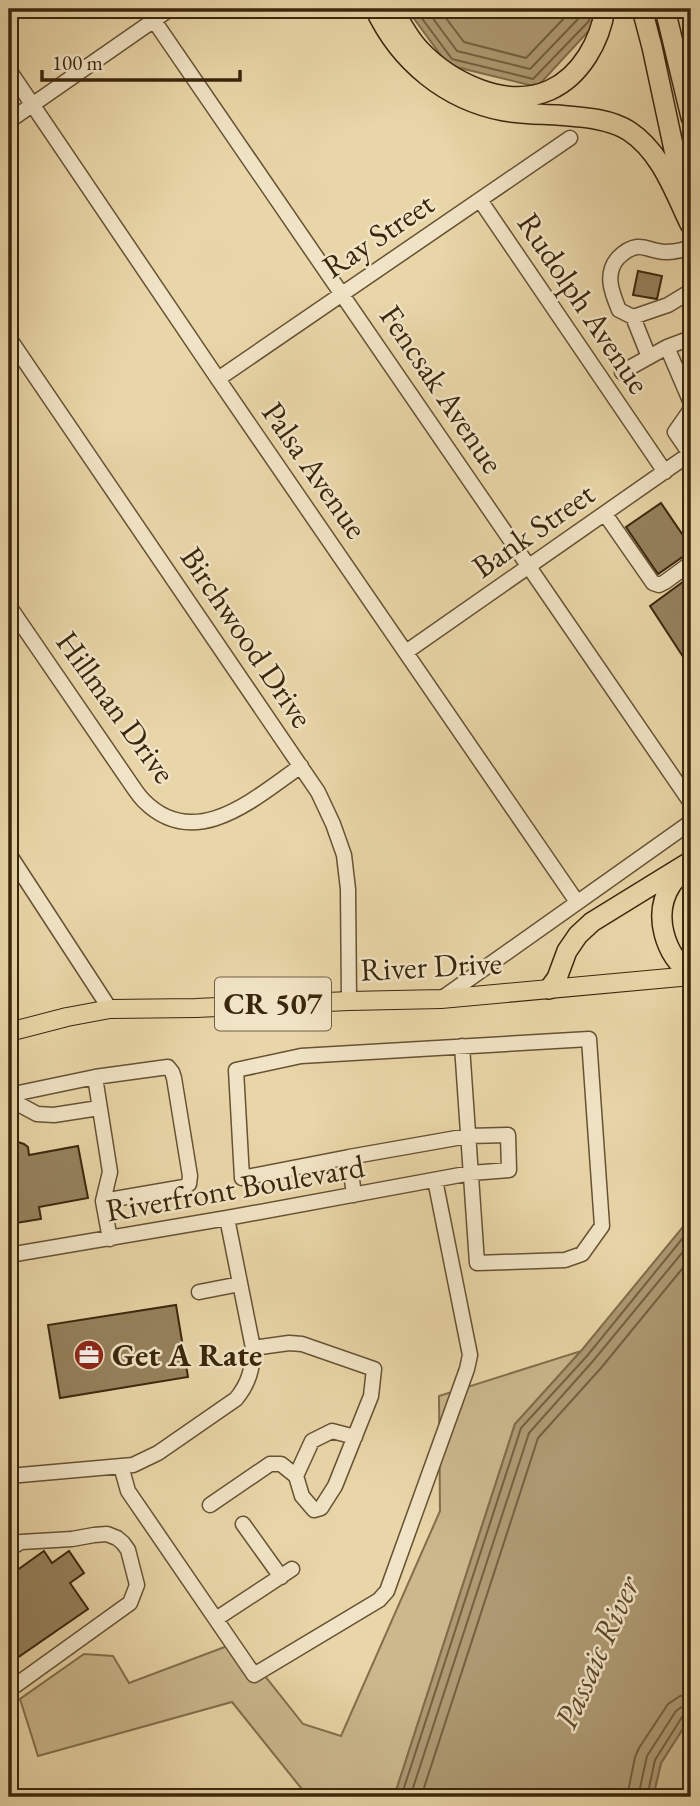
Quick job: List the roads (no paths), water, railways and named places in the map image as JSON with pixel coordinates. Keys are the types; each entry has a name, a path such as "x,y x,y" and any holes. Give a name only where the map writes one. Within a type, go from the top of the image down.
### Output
{"highway":[{"path":"375,9 391,37 409,60 432,80 455,94 480,105 506,111 584,118 628,130 645,144 659,162 690,227"},
{"path":"393,9 420,50 461,81 485,91 508,96 531,96 551,90 569,78 583,62 603,23 605,9"},
{"path":"642,9 690,227"},
{"path":"665,9 686,68 691,117"},
{"path":"690,862 670,887 665,899 662,922 667,944 673,955 691,975"},
{"path":"549,989 557,978 567,951 578,935 592,922 690,862"}],"main road":[{"name":"River Drive","path":"9,1032 110,1009 440,999 691,975"}],"street":[{"path":"9,121 150,14 170,9"},
{"name":"Fencsak Avenue","path":"150,14 691,803"},
{"name":"Palsa Avenue","path":"9,70 577,902"},
{"name":"Ray Street","path":"218,379 570,138"},
{"name":"Rudolph Avenue","path":"480,200 665,472"},
{"path":"649,358 633,317 619,310 612,293 612,265 623,253 634,247 671,252 691,248"},
{"path":"633,317 668,305 691,291"},
{"name":"Birchwood Drive","path":"9,338 318,792 344,855 348,889 349,1001"},
{"path":"622,372 667,347 691,338"},
{"path":"667,347 691,403"},
{"path":"690,453 676,432 691,409"},
{"name":"Bank Street","path":"406,652 690,453"},
{"path":"605,514 653,583 659,585 665,582 691,563"},
{"name":"Hillman Drive","path":"9,606 131,784 145,802 164,815 185,823 210,821 232,813 301,766"},
{"path":"440,999 691,822"},
{"path":"9,854 110,1009"},
{"path":"462,1046 477,1263 565,1259 582,1254 602,1226 589,1039 462,1046 301,1056 236,1070 242,1178 468,1136"},
{"path":"9,1097 95,1077 164,1067 170,1069 174,1078 190,1181 184,1188 103,1201"},
{"path":"95,1077 110,1172 103,1201 110,1239"},
{"path":"9,1097 37,1114 54,1115 99,1108"},
{"name":"Riverfront Boulevard","path":"9,1255 471,1173 509,1170 508,1135 468,1136"},
{"path":"349,1157 354,1195"},
{"path":"121,1466 128,1492 254,1675 379,1600 387,1591 470,1355 435,1180"},
{"path":"9,1476 133,1465 158,1453 236,1399 251,1373 253,1349 227,1218"},
{"path":"199,1292 240,1284"},
{"path":"210,1505 270,1464 281,1464 296,1476 302,1496 314,1510 321,1508 335,1486 371,1396 374,1369 302,1344 289,1343 253,1349"},
{"path":"296,1476 312,1441 332,1431 355,1437"},
{"path":"216,1619 287,1573 243,1524"},
{"path":"9,1549 20,1542 107,1534 117,1538 128,1550 136,1585 130,1603 16,1685 9,1686"}],"water":[{"path":"407,9 596,9 597,22 537,87 448,65"},
{"name":"Passaic River","path":"691,1217 691,1716 661,1763 653,1797 394,1797 515,1424 581,1351"}],"place":[{"name":"Get A Rate","path":"89,1355"}]}
